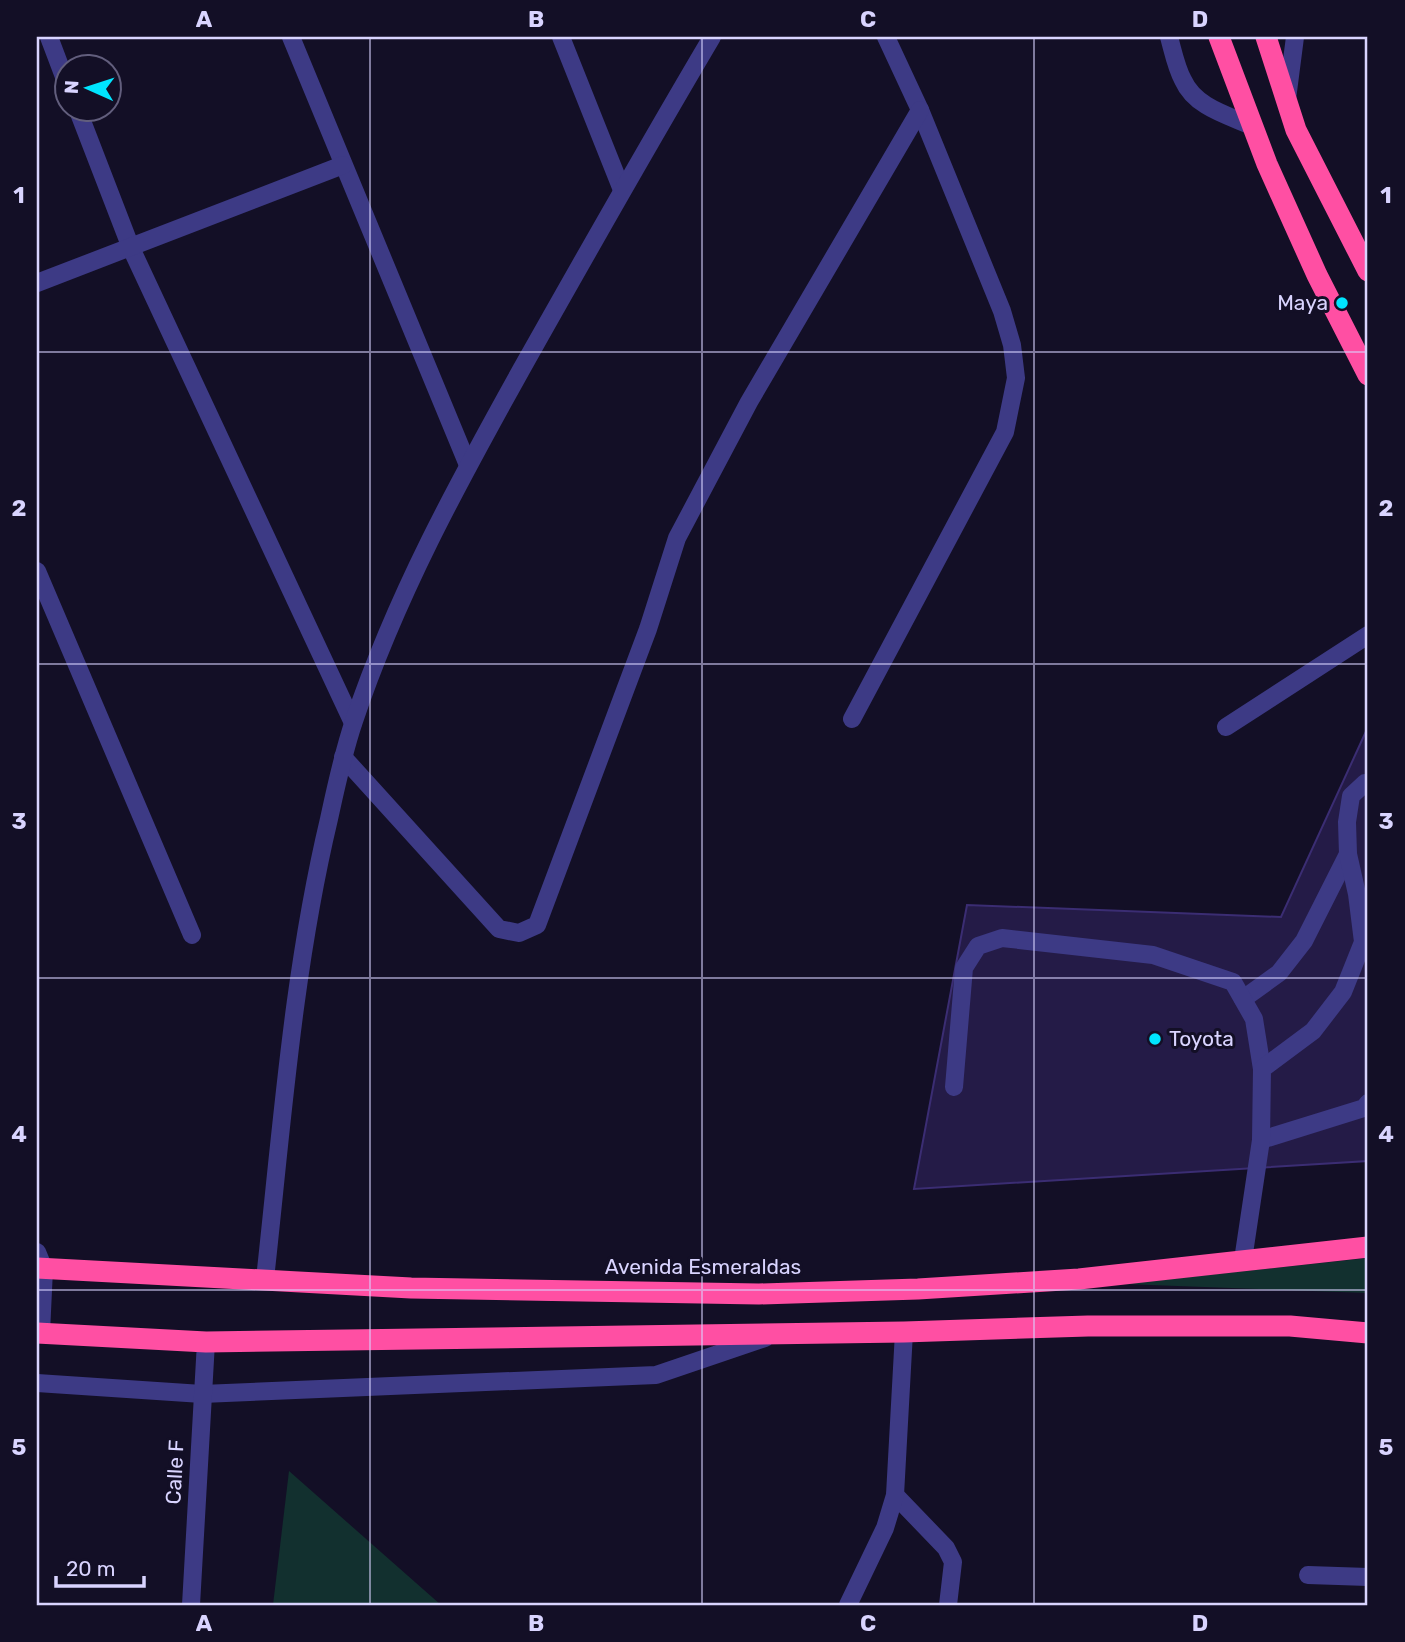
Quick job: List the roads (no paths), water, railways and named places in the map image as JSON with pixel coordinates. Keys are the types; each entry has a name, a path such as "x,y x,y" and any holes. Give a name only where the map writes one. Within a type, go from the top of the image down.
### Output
{"highway":[{"path":"1219,37 1252,126 1317,275 1368,375"},
{"path":"1266,37 1296,130 1368,271"},
{"name":"Avenida Esmeraldas","path":"39,1263 411,1288 759,1294 918,1289 1079,1279 1368,1247"},
{"path":"39,1333 206,1342 904,1332 1088,1325 1290,1326 1368,1333"}],"street":[{"path":"291,37 468,465"},
{"path":"561,37 622,190"},
{"path":"265,1279 298,979 314,880 353,723 387,630 410,578 468,465 622,190 712,37"},
{"path":"852,719 1005,432 1016,378 1012,345 1002,311 920,110 886,37"},
{"path":"1169,37 1183,80 1192,95 1202,104 1252,126"},
{"path":"1287,102 1295,37"},
{"path":"344,757 499,929 519,933 537,925 648,629 677,538 749,402 920,110"},
{"path":"82,122 131,248 353,723"},
{"path":"37,283 343,164"},
{"path":"37,571 192,935"},
{"path":"1226,727 1368,635"},
{"path":"1262,1069 1313,1031 1343,992 1363,942 1357,894 1348,854 1348,822 1351,796 1368,783"},
{"path":"1243,999 1279,973 1304,941 1348,854"},
{"path":"954,1087 964,968 978,946 1002,937 1153,955 1233,982 1254,1018 1262,1069 1261,1140 1243,1260"},
{"path":"1261,1140 1364,1108 1368,1103"},
{"path":"39,1263 39,1333"},
{"path":"848,1605 885,1528 895,1495 904,1332"},
{"path":"37,1383 202,1394 656,1375 776,1334"},
{"name":"Calle F","path":"191,1605 206,1342"},
{"path":"895,1495 946,1548 953,1562 948,1605"},
{"path":"1308,1575 1368,1577"}],"place":[{"name":"Maya","path":"1342,303"},
{"name":"Toyota","path":"1155,1039"}]}
